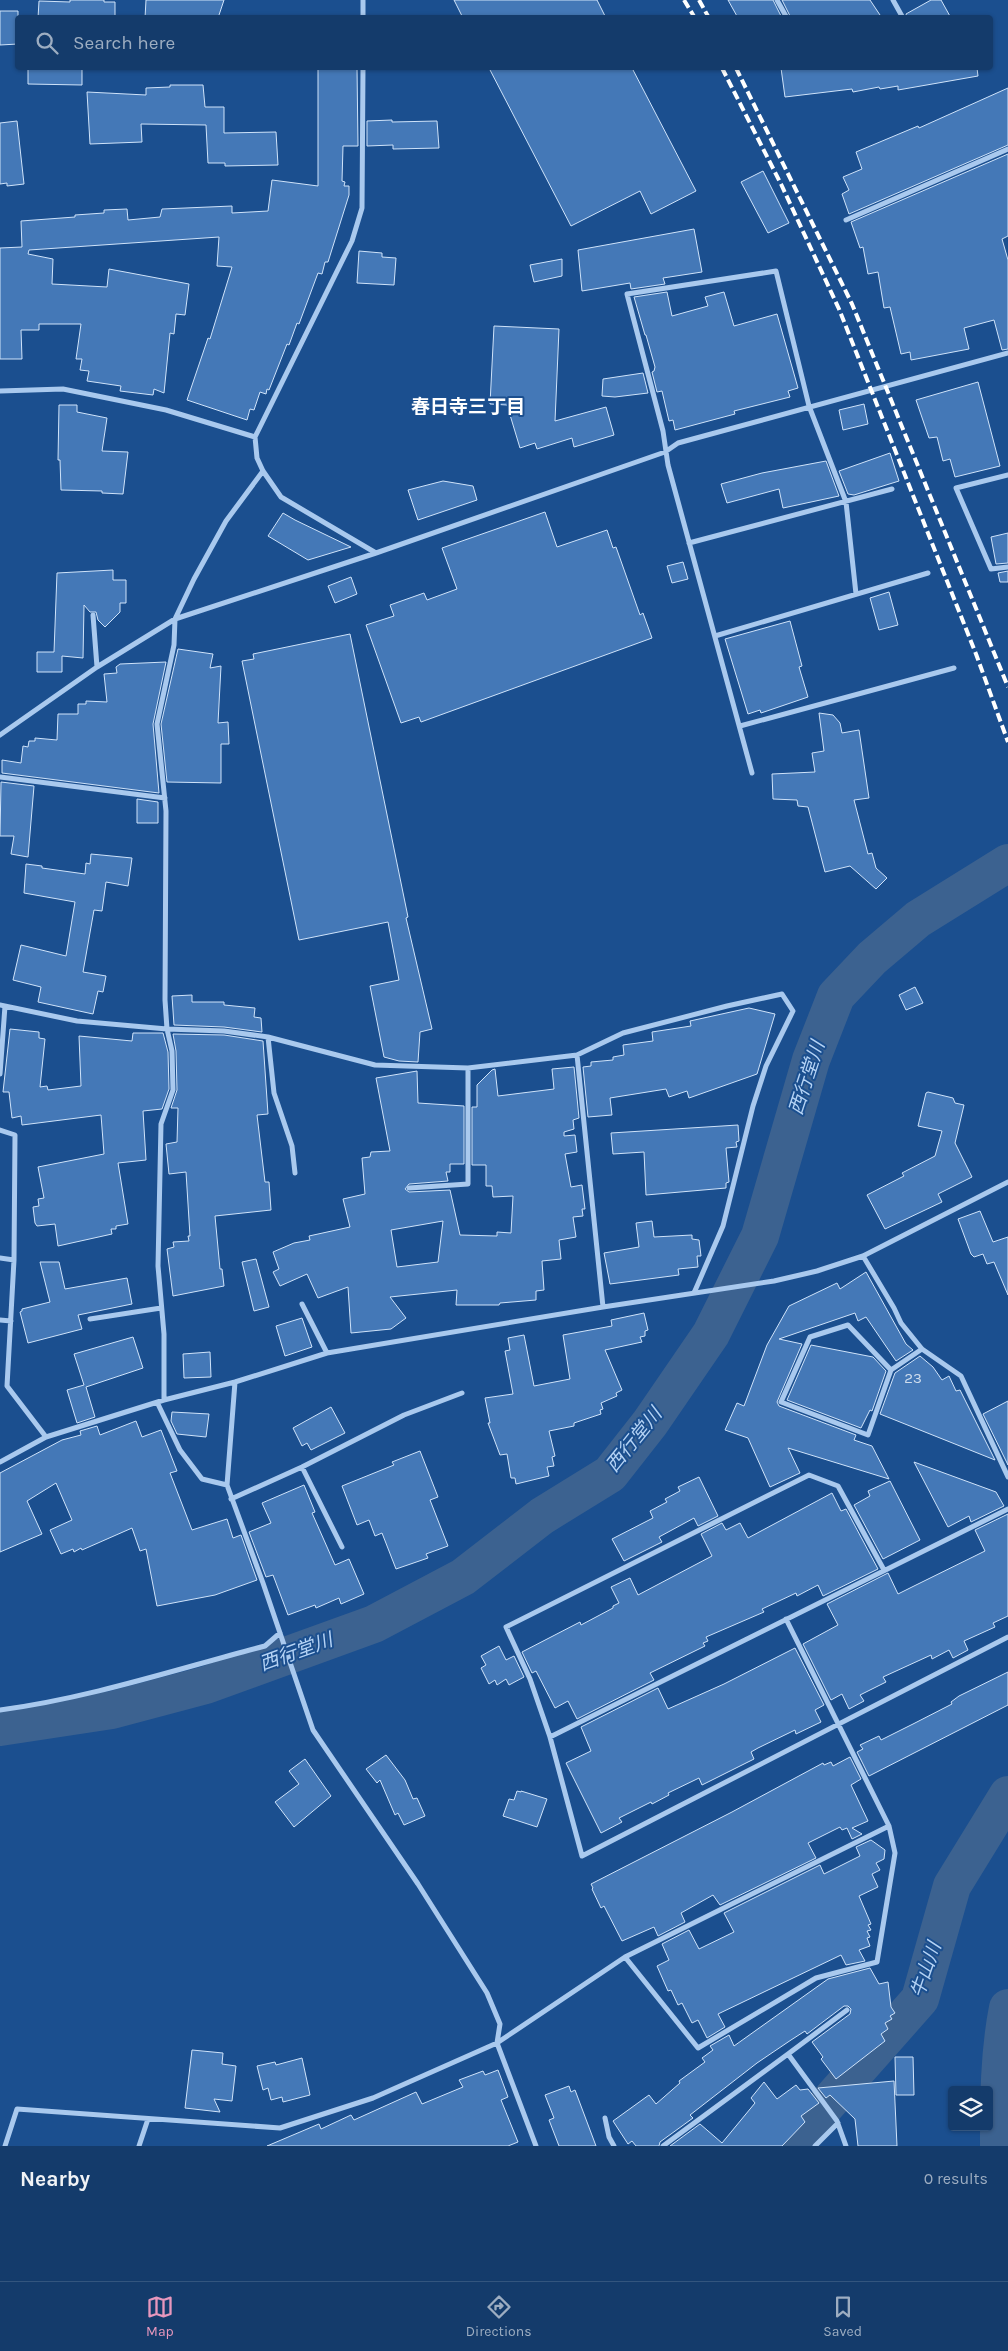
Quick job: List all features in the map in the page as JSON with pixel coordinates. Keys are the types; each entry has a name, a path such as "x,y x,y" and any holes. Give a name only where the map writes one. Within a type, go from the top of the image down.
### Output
{"street":[{"path":"363,15 364,0"},
{"path":"777,0 785,15"},
{"path":"893,0 901,15"},
{"path":"363,70 362,208 352,241 256,437 257,458 263,471 281,497 376,553"},
{"path":"846,220 1008,149"},
{"path":"752,773 665,452 663,431 628,294 776,272 809,406 846,502 856,594"},
{"path":"0,735 97,667 176,619 376,553 665,452 678,443 1008,353"},
{"path":"0,391 63,389 166,410 256,437"},
{"path":"164,1400 158,1266 161,1124 173,1090 172,1051 167,1029 165,1000 167,868 165,798 157,724 174,645 176,619 194,579 226,521 263,471"},
{"path":"1008,474 956,488 991,569 1008,567"},
{"path":"689,543 892,489"},
{"path":"715,636 928,572"},
{"path":"93,615 97,667"},
{"path":"740,726 954,668"},
{"path":"0,777 165,798"},
{"path":"0,1074 3,1006 77,1021 167,1029 224,1030 268,1036 375,1065 468,1068 577,1055 623,1033 782,994 793,1011 766,1066 753,1106 723,1226 694,1293"},
{"path":"268,1036 274,1093 292,1146 295,1173"},
{"path":"577,1055 603,1307"},
{"path":"408,1188 468,1184 468,1068"},
{"path":"0,1130 16,1135 14,1260 7,1386 46,1437"},
{"path":"0,1462 46,1437 157,1402 235,1382 328,1353 603,1307 774,1282 817,1272 863,1256 1008,1182"},
{"path":"863,1256 901,1323 922,1349 961,1376 1008,1477"},
{"path":"0,1258 14,1260"},
{"path":"302,1304 328,1353"},
{"path":"90,1319 161,1308"},
{"path":"0,1320 11,1321"},
{"path":"891,1370 848,1325 810,1337 781,1402 868,1435 891,1370 922,1349"},
{"path":"235,1382 227,1485 263,1583 313,1730 413,1876 487,1992 500,2024 498,2043 536,2146"},
{"path":"231,1500 302,1467 404,1414 462,1393"},
{"path":"157,1402 180,1450 202,1479 227,1485"},
{"path":"302,1467 342,1547"},
{"path":"884,1570 838,1486 809,1475 506,1627 530,1679 550,1737 582,1856 836,1724 1008,1638"},
{"path":"550,1737 1008,1509"},
{"path":"625,1957 698,2048 816,1978 877,1962 895,1853 889,1826 836,1724 786,1620"},
{"path":"0,1710 33,1706 120,1686 265,1646 281,1635"},
{"path":"5,2146 17,2109 280,2128 373,2098 498,2043 625,1957 889,1826"},
{"path":"663,2146 847,2010"},
{"path":"788,2054 837,2122 846,2146"},
{"path":"605,2118 614,2146"},
{"path":"139,2146 148,2119"},
{"path":"816,2146 837,2122"}],"building":[{"path":"70,0 104,0 104,2 115,2 115,15 38,15 39,1 70,2"},
{"path":"146,0 224,0 219,15 145,15"},
{"path":"454,0 597,0 604,15 462,15"},
{"path":"728,0 773,0 780,15 736,15"},
{"path":"782,0 870,0 880,15 790,15"},
{"path":"931,0 941,0 949,15 906,15"},
{"path":"0,11 18,11 18,15 15,15 15,44 0,45"},
{"path":"28,70 82,70 82,85 28,84"},
{"path":"318,70 357,70 358,146 343,146 342,181 345,182 344,186 349,186 349,195 328,262 325,262 322,274 318,273 299,324 297,323 289,345 287,344 269,390 267,389 266,394 260,392 254,410 250,409 247,420 187,400 208,338 210,339 232,267 217,266 219,237 29,250 28,254 53,259 52,284 107,287 109,269 189,284 185,315 176,314 174,334 170,333 164,393 154,389 153,395 120,391 121,386 87,381 89,371 80,370 82,359 76,359 81,324 39,324 39,330 21,330 22,359 0,359 0,248 22,247 21,221 75,217 75,215 104,213 104,210 127,209 128,220 160,217 162,209 232,206 232,213 268,211 272,180 318,186"},
{"path":"490,70 633,70 696,191 651,214 640,191 571,226"},
{"path":"781,70 977,70 978,76 898,90 898,86 880,89 879,87 853,92 852,89 785,97"},
{"path":"170,85 203,85 205,107 224,107 224,133 276,132 278,165 225,166 225,163 208,163 206,125 141,124 142,142 90,144 87,92 146,95 146,88 170,87"},
{"path":"1008,88 1008,145 849,214 842,194 849,190 843,177 862,169 856,152 918,126 919,128"},
{"path":"392,120 392,122 437,121 439,148 393,149 393,145 367,146 367,121"},
{"path":"17,121 24,184 7,186 7,183 0,184 0,123"},
{"path":"1008,154 1008,236 1002,239 1008,260 1008,349 1002,350 994,320 964,328 969,349 911,360 910,352 901,354 890,307 884,308 878,272 868,274 863,247 860,248 851,222"},
{"path":"763,171 789,223 768,233 741,182"},
{"path":"694,229 702,272 663,278 665,284 631,289 630,283 582,291 578,250"},
{"path":"359,251 382,253 382,257 396,258 394,285 357,283"},
{"path":"562,259 562,276 534,282 530,265"},
{"path":"667,292 672,316 708,306 705,297 724,292 734,326 777,314 798,388 788,391 790,397 734,411 735,414 675,430 673,420 669,421 662,391 657,392 652,372 655,367 634,297"},
{"path":"494,326 559,329 555,421 606,407 614,435 574,447 572,438 537,449 535,443 520,448 507,405 490,404"},
{"path":"643,373 648,393 615,397 602,396 603,379"},
{"path":"978,382 1000,466 955,477 950,459 943,461 937,437 929,438 916,400"},
{"path":"864,404 868,424 843,430 839,410"},
{"path":"59,405 77,405 77,412 107,418 102,451 128,452 123,494 102,493 102,491 61,490 60,460 58,460"},
{"path":"890,453 899,481 854,495 848,494 839,471"},
{"path":"826,461 839,496 783,508 779,489 727,503 721,484 762,473"},
{"path":"443,481 473,486 477,500 418,520 408,490"},
{"path":"545,512 557,547 607,530 613,548 616,547 640,615 643,613 652,638 421,722 419,717 401,723 366,625 394,616 390,605 424,593 427,600 457,589 442,548"},
{"path":"283,513 351,547 308,560 268,536"},
{"path":"1008,533 1008,563 996,564 991,537"},
{"path":"683,562 688,579 672,583 667,566"},
{"path":"113,570 113,580 126,580 126,603 120,603 120,612 105,627 98,620 96,612 90,612 84,605 83,658 62,656 62,672 37,672 37,652 54,652 57,573"},
{"path":"1008,571 1008,582 1000,582 998,573"},
{"path":"351,577 357,594 335,603 328,586"},
{"path":"889,592 898,625 879,630 870,598"},
{"path":"790,621 802,666 799,667 808,697 761,713 760,710 748,714 725,639"},
{"path":"350,634 408,917 406,918 432,1029 420,1032 418,1062 399,1061 384,1057 370,986 399,980 388,922 299,940 242,661 254,659 253,654"},
{"path":"178,649 213,654 210,668 221,666 218,723 228,722 229,744 221,744 221,783 167,782 161,724"},
{"path":"166,662 153,724 159,793 2,773 2,760 21,763 23,746 28,747 29,741 35,741 35,738 57,740 58,714 78,714 78,704 86,704 86,701 107,702 104,674 117,673 116,667 120,664"},
{"path":"819,713 833,715 840,723 842,733 859,730 869,798 854,800 868,854 872,853 876,868 887,878 876,889 850,866 825,872 808,807 798,806 797,800 773,799 772,774 815,772 812,753 824,751"},
{"path":"1,782 34,786 28,857 11,854 14,836 0,836"},
{"path":"137,799 158,802 158,823 137,823"},
{"path":"91,854 132,858 128,886 106,882 102,911 94,910 83,972 106,976 103,992 98,991 93,1014 38,1002 41,987 13,980 21,945 66,956 75,902 24,893 26,864 85,874 86,863 90,864"},
{"path":"915,987 923,1003 906,1010 899,995"},
{"path":"192,995 192,1002 224,1002 224,1005 255,1008 254,1017 261,1018 262,1032 224,1027 174,1025 172,996"},
{"path":"749,1008 775,1014 757,1074 689,1098 687,1091 669,1097 666,1089 610,1098 612,1115 588,1117 583,1067 591,1066 591,1062 613,1060 613,1057 624,1055 623,1045 653,1041 652,1032 691,1026 690,1021"},
{"path":"10,1029 39,1032 39,1038 45,1039 40,1087 47,1086 48,1090 81,1086 79,1036 132,1041 133,1033 163,1033 168,1052 169,1089 162,1109 143,1111 146,1160 118,1163 128,1224 111,1229 112,1234 58,1246 55,1224 37,1226 35,1223 33,1207 39,1206 38,1199 44,1198 38,1167 104,1154 101,1115 22,1125 21,1116 12,1118 9,1092 3,1092"},
{"path":"173,1034 224,1035 263,1041 268,1114 257,1115 265,1182 269,1182 271,1210 215,1216 220,1269 222,1269 224,1286 173,1296 167,1249 174,1247 173,1242 189,1241 188,1236 190,1236 186,1172 169,1174 166,1144 177,1142 178,1108 171,1108 177,1090 176,1051"},
{"path":"574,1067 579,1118 573,1120 574,1129 564,1132 564,1136 575,1135 577,1152 565,1154 571,1187 582,1185 585,1209 582,1209 583,1216 573,1217 576,1237 559,1240 561,1259 542,1261 544,1290 536,1291 536,1300 500,1303 499,1305 456,1305 457,1290 390,1297 406,1318 391,1329 351,1333 348,1287 318,1298 307,1274 280,1286 273,1272 279,1269 273,1252 294,1243 310,1240 309,1236 350,1227 343,1199 365,1194 362,1158 370,1157 371,1152 390,1151 376,1078 417,1071 418,1103 464,1106 464,1164 450,1164 450,1172 446,1172 448,1181 409,1184 405,1189 409,1192 450,1190 460,1235 497,1236 497,1232 511,1233 513,1196 493,1197 492,1186 486,1186 486,1165 472,1165 472,1107 477,1107 477,1085 495,1069 498,1096 554,1089 552,1069","holes":["443,1221 438,1262 397,1267 391,1230"]},
{"path":"926,1093 953,1098 955,1103 964,1105 955,1143 972,1177 938,1194 942,1202 885,1229 867,1195 904,1176 902,1173 935,1156 942,1131 918,1126"},
{"path":"738,1125 739,1141 736,1142 737,1147 726,1148 729,1182 726,1183 726,1188 646,1195 644,1152 613,1154 611,1133"},
{"path":"980,1211 993,1242 1008,1237 1008,1295 994,1262 987,1264 983,1254 974,1257 971,1254 958,1219"},
{"path":"652,1221 654,1237 692,1235 692,1239 699,1240 701,1256 697,1256 698,1267 678,1269 679,1275 610,1284 604,1253 639,1247 636,1223"},
{"path":"256,1259 269,1307 254,1311 242,1262"},
{"path":"40,1262 59,1262 65,1289 127,1278 132,1304 78,1315 82,1329 28,1343 20,1312 22,1309 50,1302"},
{"path":"866,1272 906,1344 913,1350 896,1361 866,1317 858,1321 855,1313 779,1339 802,1344 777,1402 779,1406 856,1435 854,1440 872,1446 889,1479 788,1448 800,1473 770,1487 748,1438 725,1430 737,1403 744,1406 767,1345 789,1306 837,1283 840,1289"},
{"path":"644,1313 648,1330 645,1331 645,1336 640,1337 642,1342 605,1350 622,1390 616,1393 617,1396 601,1403 603,1409 600,1410 601,1414 574,1423 574,1426 549,1431 555,1456 552,1457 554,1466 547,1467 549,1476 516,1484 515,1478 511,1478 507,1454 500,1455 488,1423 490,1423 485,1398 513,1394 505,1351 510,1350 508,1338 524,1335 534,1386 570,1379 563,1335 612,1326 611,1320"},
{"path":"302,1318 312,1347 285,1356 276,1326"},
{"path":"133,1337 143,1368 86,1387 95,1417 77,1423 67,1390 84,1385 74,1354"},
{"path":"811,1345 873,1357 886,1371 872,1411 870,1410 861,1428 787,1400"},
{"path":"210,1352 211,1377 184,1378 183,1354"},
{"path":"920,1356 933,1367 942,1380 949,1376 956,1391 960,1390 995,1460 880,1414 895,1373"},
{"path":"1008,1401 1008,1465 983,1414"},
{"path":"331,1407 345,1433 311,1450 307,1443 302,1446 293,1428"},
{"path":"172,1412 209,1414 206,1437 177,1434 171,1421"},
{"path":"136,1421 142,1437 161,1430 177,1471 170,1473 192,1530 227,1519 233,1538 241,1535 257,1580 215,1595 157,1606 146,1549 140,1551 132,1528 82,1550 81,1548 74,1552 73,1549 61,1554 50,1530 72,1520 56,1483 27,1501 42,1534 0,1552 0,1473 62,1440 81,1435 80,1431 97,1426 100,1435"},
{"path":"420,1451 438,1497 430,1500 448,1546 426,1554 428,1558 396,1569 382,1533 375,1536 369,1520 357,1525 342,1486 394,1465 392,1462"},
{"path":"914,1462 996,1492 1004,1506 971,1522 969,1516 948,1527"},
{"path":"699,1477 718,1516 698,1526 694,1518 659,1537 662,1542 624,1561 612,1539 653,1518 650,1511 667,1502 665,1499 680,1491 678,1487"},
{"path":"890,1481 920,1540 883,1559 854,1505 870,1496 868,1491"},
{"path":"304,1485 315,1512 312,1513 335,1565 349,1559 364,1594 341,1604 339,1598 316,1608 315,1605 288,1615 273,1575 266,1577 249,1532 271,1523 262,1503"},
{"path":"832,1493 841,1511 846,1509 878,1569 823,1596 818,1585 797,1596 796,1593 762,1609 764,1612 706,1637 708,1641 703,1643 705,1646 650,1673 654,1680 577,1719 568,1701 555,1708 536,1671 532,1673 522,1652 580,1622 581,1625 613,1608 613,1606 619,1603 611,1587 630,1578 638,1595 712,1556 701,1534 722,1523 726,1530 740,1523 748,1538"},
{"path":"1008,1514 1008,1616 993,1623 995,1627 964,1641 968,1650 953,1658 949,1650 932,1659 931,1655 883,1677 886,1682 860,1695 864,1701 849,1709 842,1694 831,1700 803,1644 838,1625 827,1604 888,1573 898,1594 985,1551 975,1530"},
{"path":"499,1646 506,1660 514,1656 524,1677 509,1685 506,1679 497,1685 495,1680 489,1684 481,1668 486,1665 481,1656"},
{"path":"795,1648 824,1705 815,1710 821,1722 796,1734 795,1730 758,1748 751,1752 754,1759 702,1785 699,1778 668,1793 669,1795 652,1804 651,1802 619,1818 622,1822 601,1833 566,1763 591,1751 581,1727 658,1688 668,1709 724,1684"},
{"path":"1008,1672 1008,1705 869,1776 857,1752 863,1749 860,1745 879,1736 881,1740 952,1704 951,1702 959,1696"},
{"path":"386,1755 405,1780 413,1799 417,1798 425,1816 404,1825 398,1813 395,1815 380,1780 377,1783 366,1769"},
{"path":"850,1757 861,1779 851,1785 868,1821 852,1828 862,1834 852,1839 847,1828 842,1830 840,1827 808,1843 816,1858 720,1905 713,1895 681,1913 685,1922 658,1936 654,1927 622,1941 604,1906 601,1908 591,1884 823,1763 824,1765 831,1762 833,1766"},
{"path":"305,1759 331,1796 294,1827 275,1802 299,1784 289,1771"},
{"path":"517,1791 547,1799 537,1827 503,1816 509,1799 514,1800"},
{"path":"871,1840 885,1850 884,1859 876,1863 880,1870 872,1874 878,1887 859,1896 871,1924 868,1925 871,1930 867,1931 870,1937 867,1938 870,1946 859,1950 865,1961 846,1965 841,1955 718,2014 725,2027 707,2038 698,2020 692,2023 682,2003 678,2005 671,1990 668,1991 657,1966 669,1960 662,1944 689,1930 699,1949 734,1932 724,1913 820,1865 824,1874 860,1856 856,1847"},
{"path":"870,1968 879,1984 888,1982 891,2007 895,2013 890,2016 892,2019 885,2023 888,2029 881,2034 885,2041 836,2079 821,2059 823,2057 812,2042 850,2014 851,2009 848,2006 844,2006 807,2034 805,2031 757,2063 690,2115 693,2118 660,2142 659,2146 636,2146 632,2141 628,2144 613,2121 649,2095 656,2104 680,2083 679,2081 705,2062 702,2058 713,2050 710,2046 729,2035 734,2046 828,1979"},
{"path":"192,2050 223,2053 222,2064 236,2066 232,2101 214,2099 220,2112 185,2108"},
{"path":"895,2057 913,2057 914,2095 896,2095"},
{"path":"302,2058 310,2095 283,2102 282,2097 271,2100 268,2088 263,2090 257,2066 275,2062 276,2065"},
{"path":"498,2070 508,2097 501,2100 518,2142 508,2146 267,2146 319,2124 321,2129 351,2115 354,2120 416,2092 422,2104 463,2087 459,2080 483,2071 485,2075"},
{"path":"894,2081 897,2146 858,2146 855,2119 830,2095 826,2098 818,2088"},
{"path":"764,2082 777,2099 796,2085 800,2090 808,2089 819,2103 801,2116 805,2122 782,2146 670,2146 700,2124 722,2143 755,2103 751,2098"},
{"path":"569,2086 571,2092 575,2090 596,2146 559,2146 549,2120 554,2118 545,2095"}],"waterway":[{"name":"西行堂川","path":"0,1727 112,1710 206,1685 374,1624 463,1577 542,1516 610,1474 650,1423 711,1334 760,1236 811,1060 836,996 872,958 918,919 1008,863"},
{"name":"牛山川","path":"790,2146 920,1999 952,1886 1008,1795"},
{"path":"999,2146 1001,2059 1008,2008"}],"railway":[{"path":"684,0 693,15"},
{"path":"699,0 707,15"},
{"path":"723,70 781,184 839,309 976,654 1008,742"},
{"path":"737,70 852,304 1008,687"}],"district":[{"name":"春日寺三丁目","path":"468,407"}]}
